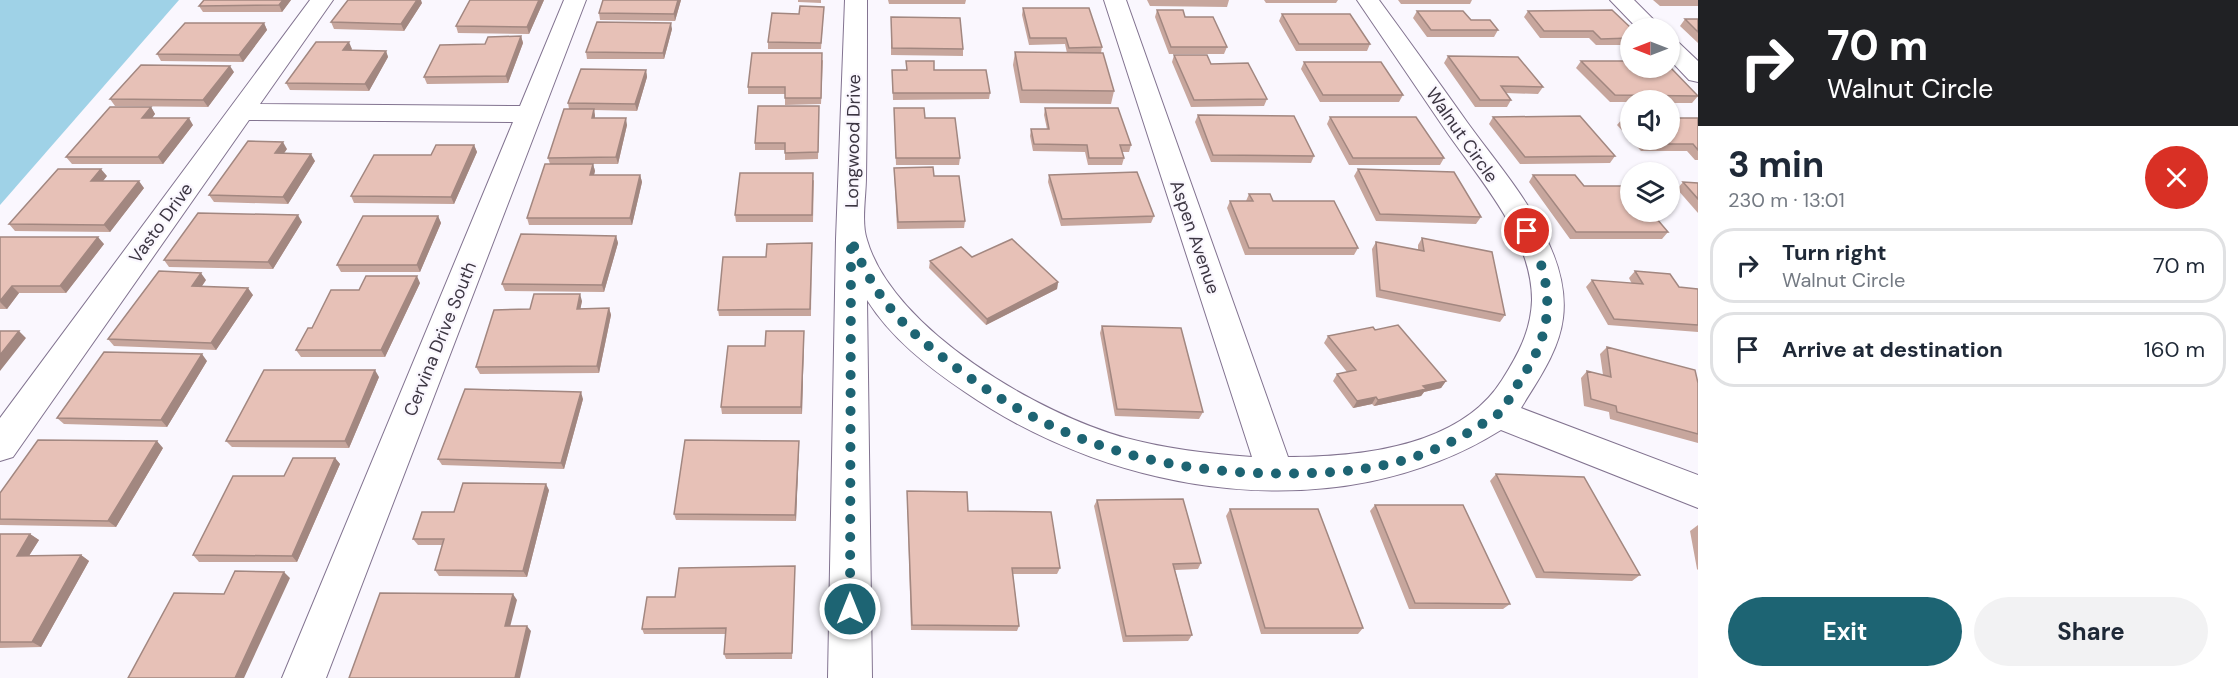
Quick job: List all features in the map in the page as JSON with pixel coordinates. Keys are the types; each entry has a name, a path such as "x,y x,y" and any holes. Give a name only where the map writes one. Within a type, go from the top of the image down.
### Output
{"street":[{"name":"Vasto Drive","path":"0,446 322,0"},
{"name":"Cervina Drive South","path":"304,678 575,0"},
{"name":"Longwood Drive","path":"850,678 851,239 856,0"},
{"name":"Aspen Avenue","path":"1115,0 1276,475"},
{"name":"Walnut Circle","path":"851,239 866,276 894,314 923,342 992,395 1028,416 1066,434 1113,451 1161,464 1276,475 1354,470 1400,462 1445,447 1498,414 1538,353 1547,321 1548,292 1543,268 1520,217 1368,0"},
{"path":"1621,0 1640,18"},
{"path":"1680,57 1698,75"},
{"path":"240,112 530,114"},
{"path":"1498,414 1698,492"}],"water":[{"path":"0,0 179,0 0,205"}],"building":[{"path":"204,0 283,0 279,5 199,6"},
{"path":"348,0 417,0 401,24 331,22"},
{"path":"470,0 539,0 527,27 456,26"},
{"path":"603,0 678,0 674,14 599,13"},
{"path":"800,6 824,7 821,43 768,42 772,13 799,14"},
{"path":"1023,8 1089,8 1102,47 1069,48 1066,38 1030,38"},
{"path":"1157,10 1183,10 1185,17 1213,17 1227,47 1171,47"},
{"path":"1612,10 1620,18 1620,38 1601,39 1593,31 1544,31 1528,11"},
{"path":"1417,11 1463,11 1471,20 1490,20 1498,30 1431,30"},
{"path":"1282,14 1350,14 1370,44 1299,44"},
{"path":"891,17 960,18 963,49 892,48"},
{"path":"1685,19 1698,19 1698,32"},
{"path":"597,22 671,23 663,53 586,52"},
{"path":"185,23 264,23 239,55 157,54"},
{"path":"521,36 506,76 424,77 440,45 485,44 488,37"},
{"path":"316,42 349,42 343,50 386,51 365,84 286,83"},
{"path":"1015,52 1103,53 1114,91 1022,90"},
{"path":"752,53 822,53 821,98 785,98 785,87 748,87"},
{"path":"1174,55 1207,55 1211,64 1248,63 1267,99 1194,100"},
{"path":"1448,56 1518,57 1543,87 1501,86 1511,100 1480,100"},
{"path":"906,61 934,61 934,70 986,70 990,93 893,93 892,70 907,70"},
{"path":"1581,61 1620,61 1620,78 1680,77 1698,96 1680,96 1680,90 1620,90 1620,95 1615,95"},
{"path":"1304,62 1381,62 1403,95 1323,95"},
{"path":"141,65 230,66 203,100 110,99"},
{"path":"581,69 646,70 635,104 568,103"},
{"path":"758,106 819,106 818,152 785,153 785,143 755,143"},
{"path":"110,107 151,107 142,118 189,118 158,157 66,157"},
{"path":"894,108 924,108 925,118 955,118 960,158 896,158"},
{"path":"1045,108 1118,108 1131,145 1120,145 1124,158 1089,158 1087,145 1034,144 1031,129 1049,129"},
{"path":"564,109 594,109 592,118 626,118 616,157 548,158"},
{"path":"1198,115 1294,116 1314,156 1213,155"},
{"path":"1580,116 1615,156 1525,157 1493,117"},
{"path":"1330,117 1416,117 1444,158 1353,158"},
{"path":"1680,118 1698,118 1698,150 1693,144 1680,144"},
{"path":"248,141 283,142 275,153 311,154 283,197 209,195"},
{"path":"436,145 474,145 451,197 351,196 374,155 431,155"},
{"path":"545,164 593,164 590,175 640,175 630,218 527,218"},
{"path":"933,167 934,176 959,176 965,221 898,222 894,168"},
{"path":"58,169 101,169 91,181 139,181 104,225 9,224"},
{"path":"1358,169 1454,172 1481,217 1380,214"},
{"path":"1137,172 1154,216 1062,219 1049,175"},
{"path":"740,173 813,173 812,215 735,215"},
{"path":"1533,175 1575,175 1584,186 1620,186 1620,222 1660,222 1668,232 1576,232"},
{"path":"1683,182 1698,183 1698,199"},
{"path":"1249,194 1270,194 1273,201 1334,201 1358,248 1249,248 1230,201 1253,201"},
{"path":"198,213 298,215 268,262 164,260"},
{"path":"363,216 438,216 417,265 337,265"},
{"path":"521,234 616,236 602,285 502,284"},
{"path":"0,237 98,237 60,286 12,286 0,301"},
{"path":"1422,238 1492,252 1505,315 1380,290 1376,242 1424,251"},
{"path":"1012,239 1058,282 987,319 930,261 961,247 972,257"},
{"path":"812,243 810,309 718,310 723,257 766,257 767,244"},
{"path":"159,271 201,273 192,286 248,288 211,343 108,339"},
{"path":"1635,271 1670,274 1679,287 1698,289 1698,325 1614,319 1592,280 1643,284"},
{"path":"366,276 417,276 381,350 296,350 308,328 312,328 331,290 359,290"},
{"path":"534,294 580,294 577,309 609,308 597,366 476,367 494,310 530,309"},
{"path":"1398,325 1446,381 1423,386 1426,389 1378,400 1376,397 1357,401 1337,374 1356,370 1328,336 1373,327 1375,330"},
{"path":"1102,326 1181,328 1203,412 1117,409"},
{"path":"0,331 19,331 0,355"},
{"path":"766,331 804,331 801,407 721,407 728,346 765,346"},
{"path":"1607,347 1695,370 1698,383 1698,434 1617,412 1616,406 1591,399 1587,371 1611,377"},
{"path":"104,352 202,354 161,420 57,418"},
{"path":"264,370 375,370 345,441 226,441"},
{"path":"465,389 581,392 561,463 438,459"},
{"path":"38,440 157,441 108,521 0,519 0,493"},
{"path":"685,440 799,441 795,515 674,514"},
{"path":"293,458 335,458 292,556 193,555 233,476 284,476"},
{"path":"1496,474 1584,477 1640,575 1544,572"},
{"path":"463,483 546,484 523,571 435,570 444,539 413,539 422,512 454,512"},
{"path":"907,491 967,492 968,511 1051,512 1060,568 1012,568 1019,626 912,625"},
{"path":"1183,499 1201,563 1173,564 1192,635 1126,636 1097,500"},
{"path":"1375,505 1463,505 1510,604 1415,603"},
{"path":"1230,509 1318,509 1363,628 1265,628"},
{"path":"0,534 30,534 17,556 81,555 32,642 0,642"},
{"path":"795,566 792,653 724,654 726,628 642,629 647,597 675,597 679,568"},
{"path":"235,571 284,572 235,678 128,678 174,593 224,594"},
{"path":"380,593 513,594 505,626 527,626 515,678 349,678"}],"route":[{"path":"850,609 851,239 866,276 887,307 923,342 992,395 1028,416 1066,434 1113,451 1161,464 1276,475 1378,468 1411,459 1445,447 1498,414 1538,353 1547,321 1548,292 1543,268 1527,231"}]}
